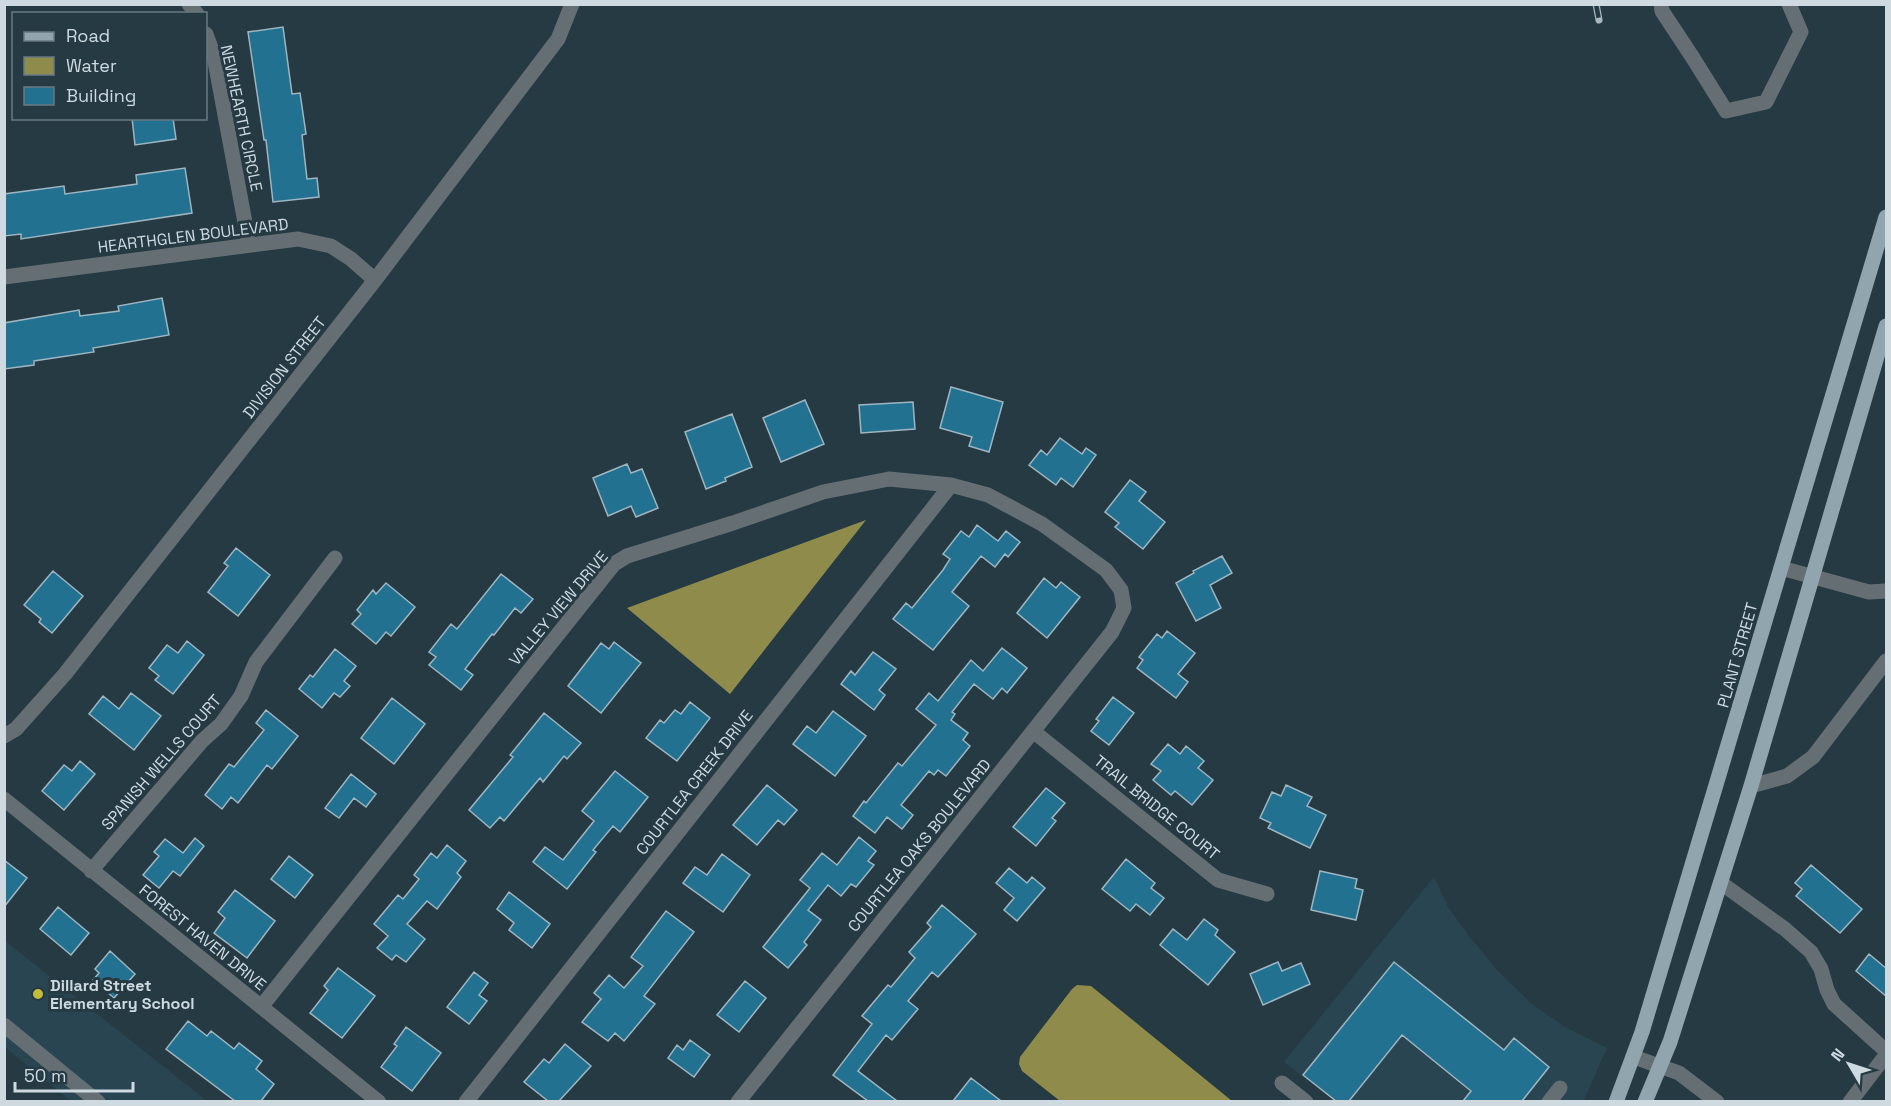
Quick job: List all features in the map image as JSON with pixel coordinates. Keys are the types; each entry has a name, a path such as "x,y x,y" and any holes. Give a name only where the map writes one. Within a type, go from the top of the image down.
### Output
{"main road":[{"name":"PLANT STREET","path":"1616,1101 1652,1001 1887,217"},
{"path":"1645,1101 1674,1031 1721,883 1885,337"}],"street":[{"name":"DIVISION STREET","path":"4,736 16,729 65,674 375,280 558,39 572,4"},
{"path":"1661,4 1662,11 1726,111 1766,102 1801,32 1789,4"},
{"name":"NEWHEARTH CIRCLE","path":"207,37 214,56 249,244"},
{"name":"HEARTHGLEN BOULEVARD","path":"4,277 298,239 331,246 351,259 375,280"},
{"name":"VALLEY VIEW DRIVE","path":"261,1007 614,564 627,556 823,492 890,479 951,485 988,495 1042,524 1106,570 1121,590 1124,608"},
{"name":"COURTLEA CREEK DRIVE","path":"466,1101 951,485"},
{"name":"SPANISH WELLS COURT","path":"92,871 181,764 221,723 241,696 256,662 335,558"},
{"path":"1781,568 1869,592 1887,591"},
{"name":"COURTLEA OAKS BOULEVARD","path":"738,1101 1112,632 1124,608"},
{"path":"1751,786 1787,776 1813,757 1887,661"},
{"name":"TRAIL BRIDGE COURT","path":"1033,731 1218,880 1267,894"},
{"name":"FOREST HAVEN DRIVE","path":"4,799 379,1101"},
{"path":"1721,883 1785,929 1810,952 1821,969 1834,1004 1887,1053 1850,1101"},
{"path":"4,1025 98,1101"},
{"path":"1634,1056 1679,1073 1717,1101"},
{"path":"1282,1083 1306,1101"},
{"path":"1549,1101 1560,1088"}],"shaded area":[{"path":"1434,877 1448,907 1497,970 1532,1004 1565,1027 1607,1048 1583,1102 1334,1101 1284,1062"},
{"name":"Dillard Street Elementary School","path":"4,940 207,1101 71,1101 5,1047"}],"water":[{"path":"866,520 730,694 627,608"},
{"path":"1077,985 1091,986 1232,1101 1060,1101 1022,1071 1019,1064 1020,1057"}],"building":[{"path":"283,27 292,94 300,93 306,134 302,135 307,179 317,178 319,197 273,202 266,140 264,140 248,32"},
{"path":"132,120 173,120 176,139 135,145"},
{"path":"185,168 192,213 21,239 21,234 4,236 4,194 64,186 65,194 137,184 136,175"},
{"path":"162,298 169,335 93,348 94,352 34,361 34,365 4,369 4,323 79,310 80,316 119,311 118,306"},
{"path":"951,387 1003,402 989,452 969,446 972,437 940,428"},
{"path":"805,400 824,444 781,462 763,418"},
{"path":"913,402 915,429 861,433 859,405"},
{"path":"732,414 752,467 706,489 685,432"},
{"path":"1060,438 1082,454 1086,448 1096,455 1073,487 1061,478 1056,485 1029,465 1041,450 1047,455"},
{"path":"627,464 631,473 642,469 658,508 636,517 631,506 608,516 593,478"},
{"path":"1130,480 1146,492 1139,501 1165,522 1143,549 1115,527 1119,523 1105,512"},
{"path":"977,525 998,541 1006,531 1020,542 1008,557 1005,554 995,567 981,556 952,592 969,606 933,650 893,619 906,603 912,608 943,570 950,559 943,554 961,531 969,537"},
{"path":"236,548 270,575 238,616 208,592 228,566 224,563"},
{"path":"1222,556 1232,573 1210,585 1221,608 1196,621 1176,583"},
{"path":"53,571 83,596 52,633 39,622 41,619 24,605"},
{"path":"501,574 533,599 521,613 515,608 494,635 492,634 465,669 473,675 461,690 429,665 436,657 429,652 451,624 457,629"},
{"path":"1044,578 1056,588 1061,582 1080,597 1047,638 1017,613"},
{"path":"386,583 415,607 391,636 386,632 376,644 352,624 361,614 357,610 373,590 376,594"},
{"path":"1167,631 1195,653 1178,674 1188,682 1176,698 1137,668 1143,660 1139,657 1157,634 1162,638"},
{"path":"187,641 204,655 173,694 155,680 159,676 149,668 167,645 178,653"},
{"path":"614,642 641,663 601,713 568,686 601,643 609,649"},
{"path":"1002,648 1027,668 1007,693 1002,688 993,699 974,684 952,712 955,714 951,720 968,733 963,740 970,746 946,776 938,770 934,775 929,771 901,805 913,815 902,829 887,817 875,833 853,816 898,763 902,766 936,725 916,709 929,693 938,701 971,660 983,671"},
{"path":"335,649 356,666 344,681 350,686 340,697 334,693 322,708 299,689 310,675 313,677"},
{"path":"873,652 896,669 879,690 885,695 874,710 841,684 851,671 855,675"},
{"path":"131,693 161,716 134,750 89,714 103,696 119,709"},
{"path":"1113,697 1134,713 1109,745 1091,731 1099,721 1096,719"},
{"path":"392,698 425,724 394,764 361,738"},
{"path":"690,702 710,718 677,761 646,738 660,720 664,723 675,710 681,714"},
{"path":"266,710 298,736 272,769 267,765 238,803 231,797 222,809 205,795 229,764 234,767 264,730 256,723"},
{"path":"833,711 866,736 835,776 793,744 807,726 816,733"},
{"path":"544,713 581,743 567,759 564,756 543,782 540,778 504,821 500,817 490,828 469,810 513,757 510,755"},
{"path":"1168,744 1180,754 1186,746 1204,761 1198,768 1213,780 1192,805 1175,791 1171,795 1153,780 1161,771 1151,764"},
{"path":"80,761 95,774 64,810 42,791 64,765 72,771"},
{"path":"615,771 648,797 620,832 613,826 593,850 596,852 567,889 533,862 545,847 563,860 594,821 582,811"},
{"path":"351,774 376,794 366,807 354,798 339,818 325,808"},
{"path":"767,785 797,810 784,825 778,820 757,845 733,825"},
{"path":"1286,785 1312,797 1307,806 1326,815 1310,848 1268,828 1271,823 1260,818 1272,792 1281,796"},
{"path":"1046,788 1065,803 1052,818 1056,821 1036,846 1013,827"},
{"path":"859,837 876,851 868,861 874,865 856,887 851,884 841,896 828,885 808,910 821,920 804,942 807,945 788,968 763,947 810,888 800,880 822,853 837,865"},
{"path":"195,838 204,846 180,876 173,871 159,888 143,875 159,856 154,852 165,839 183,853"},
{"path":"447,845 466,861 457,873 461,877 437,909 427,901 407,924 425,939 406,962 396,955 392,960 377,948 388,936 374,924 398,895 403,899 419,879 414,875 431,853 437,858"},
{"path":"722,854 750,875 723,912 683,883 695,867 707,875"},
{"path":"289,856 313,875 295,898 271,879"},
{"path":"1126,859 1155,883 1151,888 1164,898 1150,915 1136,904 1130,911 1102,889"},
{"path":"4,860 27,878 4,907"},
{"path":"1811,865 1862,909 1840,933 1796,896 1802,889 1795,883"},
{"path":"1009,868 1027,883 1032,877 1045,888 1017,921 1004,910 1014,898 996,883"},
{"path":"1320,871 1357,879 1355,888 1363,890 1356,920 1311,910"},
{"path":"235,890 275,921 247,958 214,933 225,918 218,912"},
{"path":"509,892 550,924 532,948 509,930 514,923 497,909"},
{"path":"942,905 976,934 938,977 932,972 908,1001 918,1009 892,1040 886,1035 858,1071 897,1101 868,1101 833,1075 872,1024 862,1016 888,985 891,987 915,958 909,952 931,927 927,923"},
{"path":"58,907 89,933 71,955 40,929"},
{"path":"666,911 694,932 644,996 655,1004 624,1041 615,1033 608,1041 582,1022 601,999 594,993 609,975 624,988 643,966 631,957"},
{"path":"1204,919 1218,930 1215,935 1235,952 1208,985 1160,945 1173,929 1187,940"},
{"path":"110,951 135,974 114,998 93,980 99,973 95,969"},
{"path":"1869,954 1887,969 1887,997 1856,971"},
{"path":"1278,962 1282,971 1301,963 1310,984 1263,1005 1250,974"},
{"path":"1394,962 1504,1050 1514,1038 1549,1067 1522,1101 1463,1101 1471,1091 1402,1035 1349,1101 1336,1101 1303,1075"},
{"path":"338,968 375,996 342,1038 310,1013 328,990 324,986"},
{"path":"474,972 488,983 479,995 487,1001 469,1024 447,1007"},
{"path":"745,981 766,998 739,1032 717,1015"},
{"path":"188,1021 207,1036 211,1031 234,1049 239,1043 262,1061 256,1069 274,1084 261,1101 235,1101 166,1049"},
{"path":"406,1027 441,1053 412,1091 381,1067 397,1046 394,1044"},
{"path":"690,1040 710,1055 694,1077 668,1058 677,1045 683,1050"},
{"path":"565,1044 591,1066 559,1101 548,1101 524,1082 544,1059 549,1063"},
{"path":"971,1078 1001,1101 953,1101"}],"railway":[{"path":"1596,4 1599,20"}],"place":[{"name":"Dillard Street Elementary School","path":"38,994"}]}
